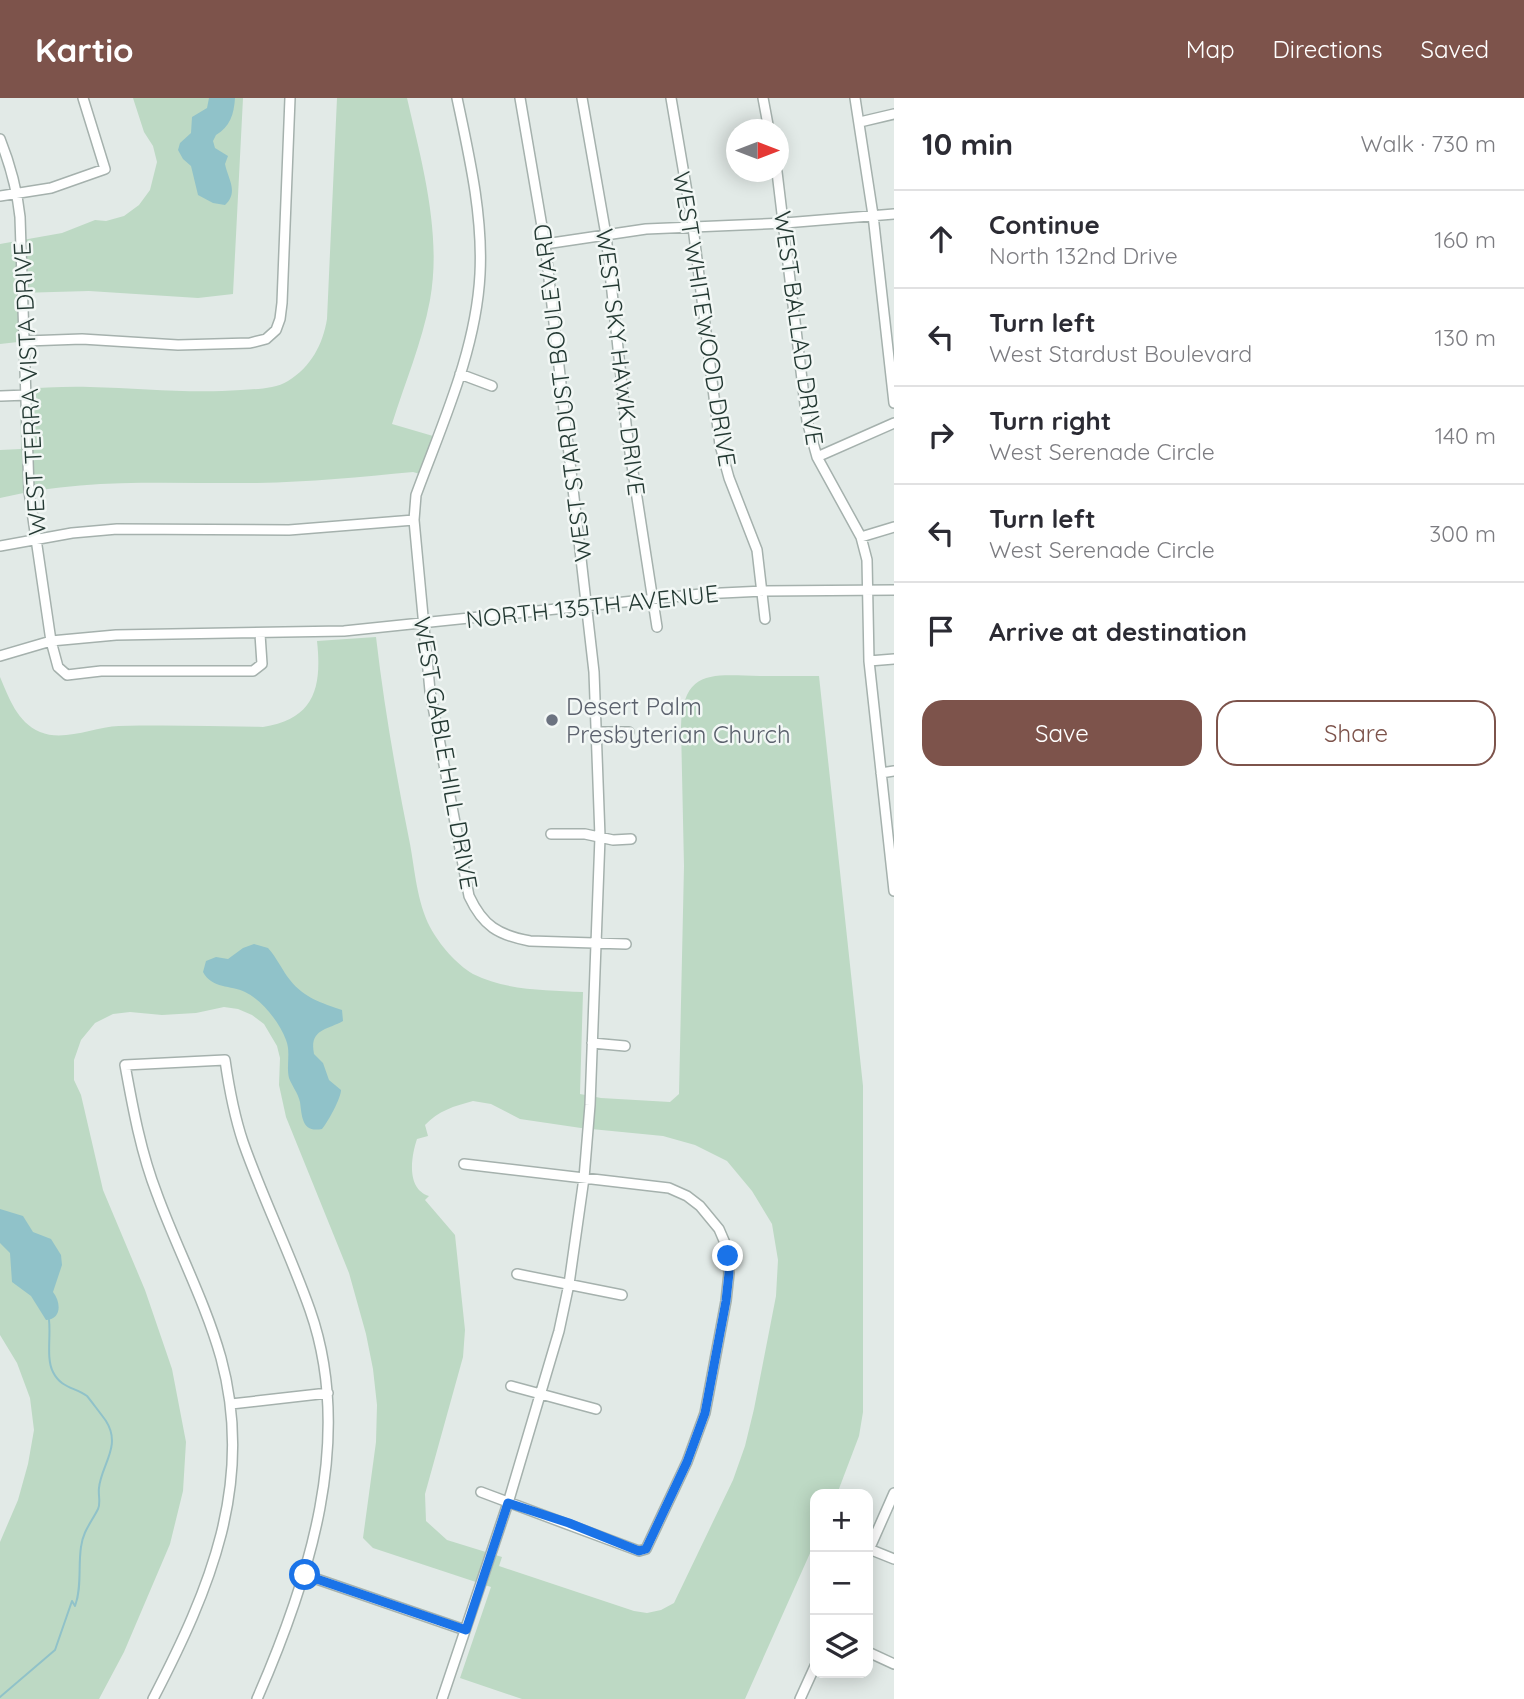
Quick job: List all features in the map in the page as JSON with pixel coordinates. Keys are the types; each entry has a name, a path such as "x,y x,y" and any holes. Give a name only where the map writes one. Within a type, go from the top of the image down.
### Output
{"street":[{"path":"0,196 51,188 105,169 83,98"},
{"path":"26,341 82,339 210,345 250,343 266,339 276,330 282,303 290,98"},
{"name":"WEST GABLE HILL DRIVE","path":"457,98 481,239 477,306 460,374 416,495 414,520 430,691 469,896 477,912 500,934 515,938 597,943"},
{"name":"WEST STARDUST BOULEVARD","path":"442,1699 542,1394 569,1284 584,1178 597,943 600,837 597,732 587,606 545,244 520,98"},
{"name":"WEST SKY HAWK DRIVE","path":"582,98 606,235 627,433 657,628"},
{"name":"WEST WHITEWOOD DRIVE","path":"671,98 693,227 720,445 729,478 757,550 764,591 765,620"},
{"path":"763,98 767,119"},
{"path":"855,98 890,321 894,403"},
{"path":"860,122 894,114"},
{"name":"WEST TERRA VISTA DRIVE","path":"0,139 17,193 22,240 26,341 27,462 35,539 51,641 58,667 66,675 101,671 253,671 262,664 260,634"},
{"name":"WEST BALLAD DRIVE","path":"779,182 807,421 817,457 861,537 867,560 869,661 894,891"},
{"path":"545,244 646,229 785,223 894,214"},
{"path":"460,374 492,386"},
{"path":"1,396 27,395"},
{"path":"817,457 894,423"},
{"path":"0,547 72,533 117,529 289,530 414,520"},
{"path":"861,537 894,527"},
{"name":"NORTH 135TH AVENUE","path":"0,656 51,641 116,635 344,631 654,598 764,591 894,590"},
{"path":"869,661 894,659"},
{"path":"597,732 629,732"},
{"path":"881,773 894,771"},
{"path":"551,834 631,839"},
{"path":"597,943 626,944"},
{"path":"592,1043 625,1046"},
{"path":"153,1699 214,1564 224,1530 233,1466 231,1404 221,1359 208,1320 144,1158 125,1065 225,1060 232,1102 243,1141 310,1311 328,1393 327,1452 305,1575 276,1656 257,1699"},
{"path":"464,1164 669,1188 687,1196 700,1206 719,1229 725,1243 729,1273 705,1413 675,1489 651,1541 643,1550 481,1492"},
{"path":"517,1274 622,1295"},
{"path":"511,1386 596,1409"},
{"path":"231,1404 328,1393"},
{"path":"873,1539 894,1493"},
{"path":"873,1552 894,1559"},
{"path":"305,1575 466,1630"},
{"path":"873,1654 894,1664"},
{"path":"800,1699 810,1677"}],"green space":[{"path":"133,98 243,98 233,294 198,298 89,291 18,293 18,342 0,344 0,244 62,233 95,220 106,221 124,216 139,205 150,190 157,162"},
{"path":"337,98 407,98 419,148 432,224 433,275 423,332 392,424 433,436 420,474 413,472 276,482 96,484 32,491 0,498 0,450 21,449 20,389 259,389 288,381 309,362 319,346 327,319"},
{"path":"376,637 417,886 426,917 448,953 473,974 499,984 527,989 583,992 580,1094 601,1098 670,1102 679,1094 684,866 681,727 683,708 694,685 715,676 819,676 863,1086 863,1412 859,1436 839,1489 810,1489 810,1553 745,1699 522,1699 460,1678 491,1587 373,1548 363,1538 376,1442 377,1405 366,1334 349,1273 286,1117 279,1085 280,1058 277,1046 264,1024 252,1015 224,1007 196,1013 113,1014 95,1023 81,1040 74,1060 74,1080 81,1095 103,1190 145,1290 172,1369 186,1442 183,1491 170,1544 124,1652 99,1699 0,1699 0,1542 18,1500 34,1430 30,1398 17,1363 0,1335 0,677 25,722 49,735 69,735 119,726 263,727 294,717 304,708 316,686 317,641","holes":["473,1101 491,1104 520,1119 663,1136 695,1145 727,1161 752,1191 772,1224 778,1260 776,1296 745,1446 733,1480 674,1603 661,1610 647,1613 634,1611 499,1566 502,1557 447,1540 426,1521 425,1494 463,1357 465,1330 455,1235 425,1200 429,1196 417,1187 412,1172 413,1155 417,1139 428,1136 425,1125 435,1116 453,1107"]}],"water":[{"path":"209,98 235,98 230,120 213,141 215,148 228,156 225,164 232,190 225,205 213,203 198,195 191,166 178,150 180,143 191,133 192,117 207,108"},
{"path":"254,944 268,948 301,991 342,1010 343,1021 321,1032 314,1040 314,1054 323,1063 329,1080 341,1090 334,1110 322,1129 310,1129 304,1123 299,1099 289,1078 287,1045 275,1019 251,996 211,981 203,972 206,961 216,957 228,959"},
{"path":"0,1209 23,1216 33,1232 51,1239 61,1255 62,1265 53,1292 58,1300 58,1309 55,1317 51,1319 46,1320 31,1296 12,1282 10,1253 0,1243"}],"waterway":[{"path":"0,1697 55,1650 72,1601 75,1606 82,1541 99,1507 101,1480 111,1447 112,1439 106,1421 87,1396 64,1384 53,1372 49,1354 49,1320"}],"place":[{"name":"Desert Palm Presbyterian Church","path":"552,720"}],"route":[{"path":"305,1575 466,1630 508,1503 569,1523 639,1551 646,1549 687,1462 705,1413 726,1301 728,1256"}]}
